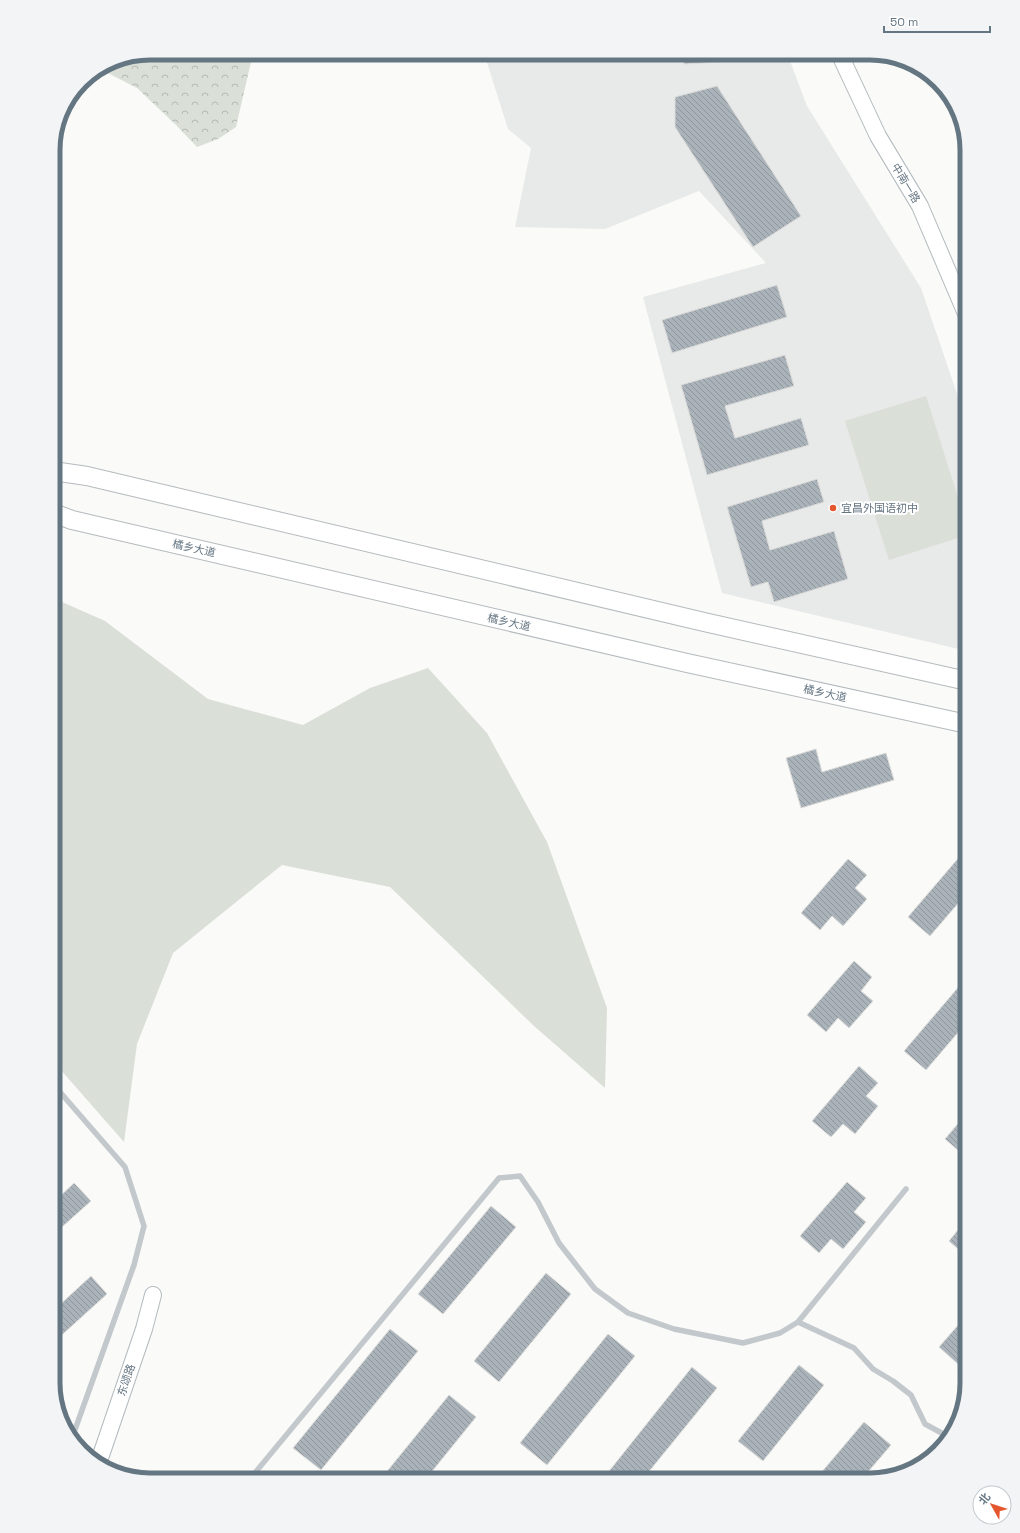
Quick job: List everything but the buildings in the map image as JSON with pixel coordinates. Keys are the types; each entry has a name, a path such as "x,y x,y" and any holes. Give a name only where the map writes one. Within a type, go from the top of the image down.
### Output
{"main road":[{"path":"60,467 87,476 704,622 960,679"},
{"path":"60,472 87,476"},
{"name":"橘乡大道","path":"60,516 72,520 687,663 960,722"},
{"path":"60,517 72,520"}],"street":[{"name":"中南一路","path":"842,60 878,136 920,206 960,300"},
{"name":"东颂路","path":"100,1458 154,1296"}],"lane":[{"path":"60,1092 125,1167 144,1226 134,1265 74,1431"},
{"path":"255,1473 499,1178 520,1176 538,1202 563,1249 595,1289 628,1313 674,1330 743,1343 780,1333 798,1322 906,1188"},
{"path":"798,1322 854,1348 874,1369 894,1381 911,1395 924,1424 944,1434"}],"shaded area":[{"path":"486,60 790,60 807,106 921,288 960,402 960,649 722,593 643,297 766,263 699,191 605,229 515,227 531,148 508,129"}],"green space":[{"path":"150,60 251,60 236,127 218,139 197,147 137,88 105,72 132,62"},
{"path":"926,396 960,504 960,537 889,560 845,421"},
{"path":"60,601 105,621 208,699 303,725 370,688 428,668 487,733 547,842 607,1008 605,1088 534,1026 390,887 282,865 173,953 137,1044 124,1142 60,1069"}],"place":[{"name":"宜昌外国语初中","path":"833,508"}]}
